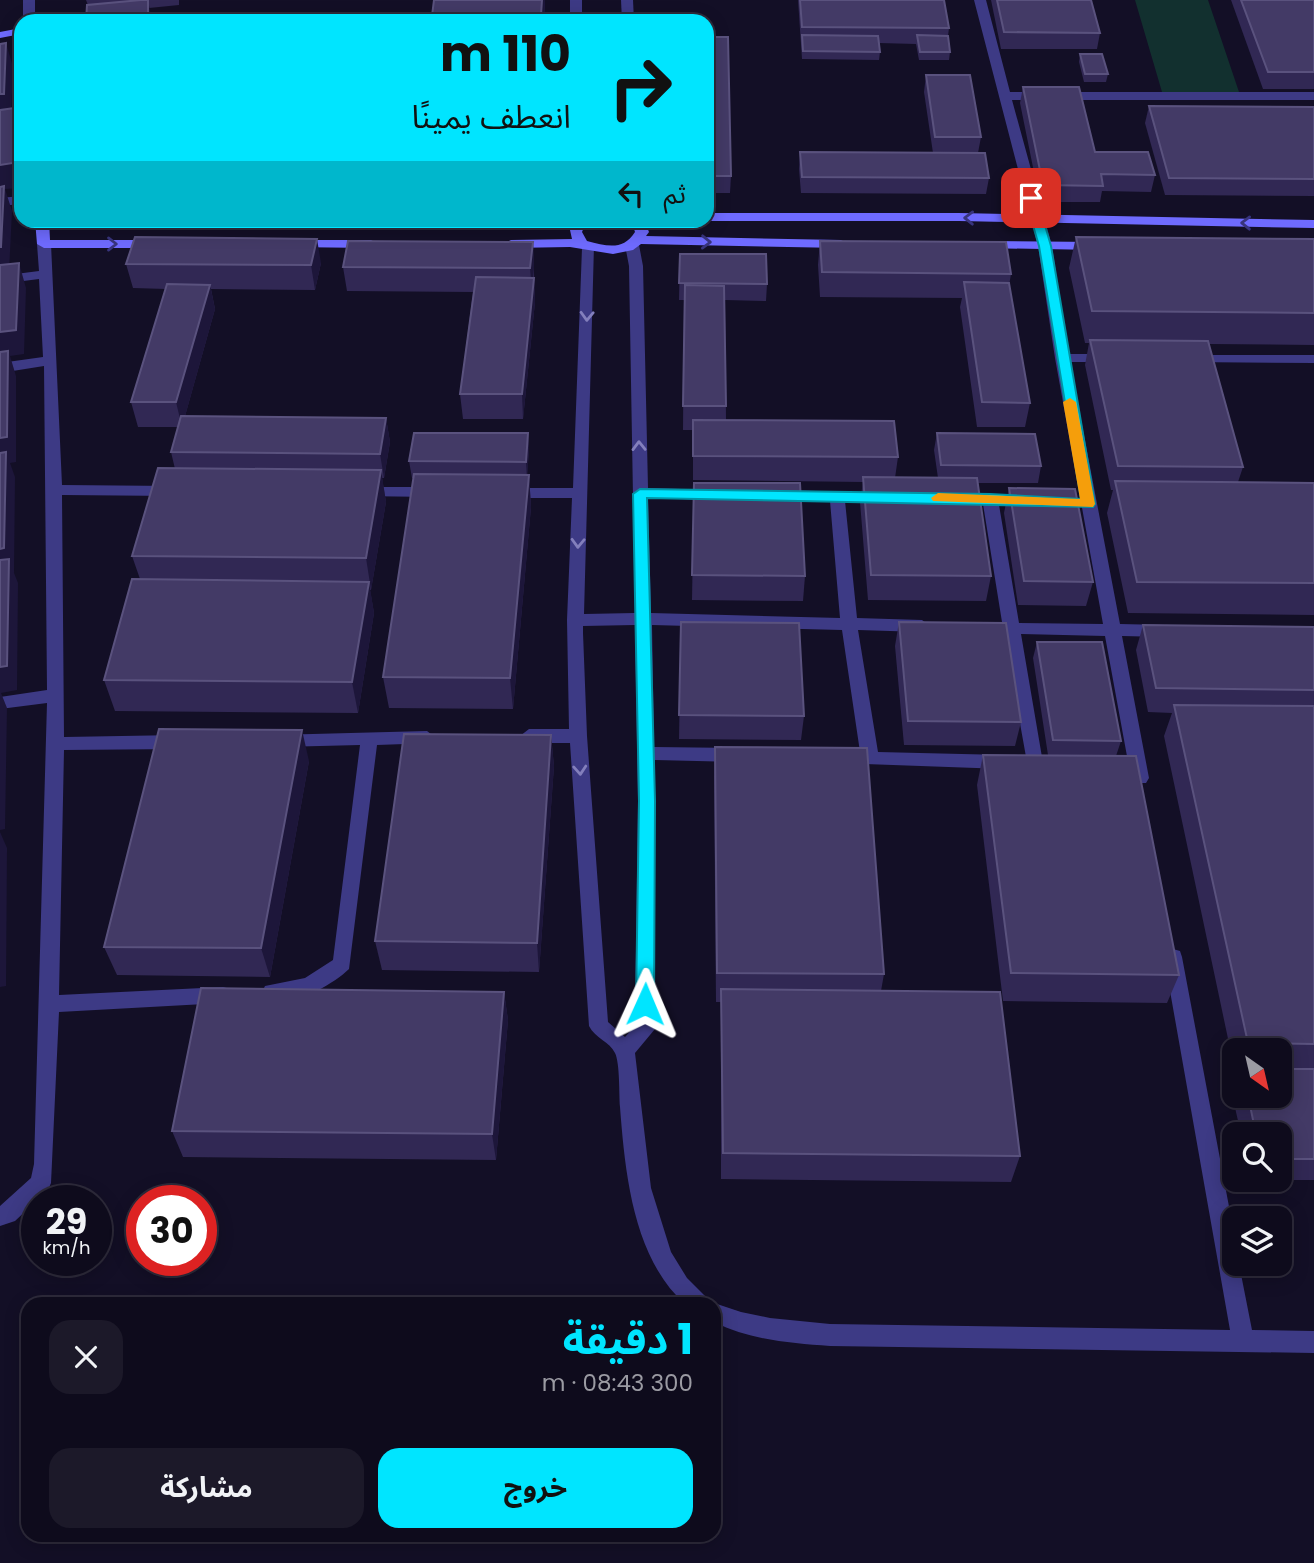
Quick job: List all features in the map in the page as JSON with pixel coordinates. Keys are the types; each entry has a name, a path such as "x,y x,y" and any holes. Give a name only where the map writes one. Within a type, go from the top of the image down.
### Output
{"street":[{"path":"981,0 1045,246 1062,358 1111,631 1131,765 1142,792"},
{"path":"1007,96 1314,96"},
{"path":"714,217 1314,224"},
{"path":"0,1216 8,1214 41,1183 49,1004 55,490 43,228"},
{"path":"575,228 575,236 585,246 575,620 578,736 599,1026 625,1050 632,1141 642,1199 659,1250 674,1279 693,1297"},
{"path":"625,1050 645,1029 646,753 635,243 642,232 640,228"},
{"path":"499,244 585,246 611,251 635,243 854,244"},
{"path":"44,244 168,244"},
{"path":"278,244 388,244"},
{"path":"976,245 1112,246"},
{"path":"0,280 46,274"},
{"path":"1062,358 1128,358"},
{"path":"1181,359 1314,359"},
{"path":"0,368 50,361"},
{"path":"55,490 191,491"},
{"path":"340,492 448,492"},
{"path":"488,493 580,493"},
{"path":"640,494 732,495"},
{"path":"758,495 906,497"},
{"path":"836,496 849,624 870,759"},
{"path":"934,498 1051,502"},
{"path":"831,758 1041,763 1010,628 990,499"},
{"path":"575,620 643,619 943,627"},
{"path":"970,627 1179,631"},
{"path":"0,703 53,696"},
{"path":"508,737 578,736"},
{"path":"259,740 439,738"},
{"path":"49,1004 304,988 324,979 342,963 369,739"},
{"path":"53,744 191,742"},
{"path":"646,753 752,756"},
{"path":"1170,944 1243,1342"},
{"path":"721,1315 780,1331 830,1335 1314,1342"}],"green space":[{"path":"1135,0 1208,0 1239,92 1162,92"}],"building":[{"path":"148,0 148,14 86,14 87,5"},
{"path":"434,0 542,0 541,14 432,14"},
{"path":"800,0 944,0 949,28 802,27"},
{"path":"997,0 1091,0 1100,33 1004,32"},
{"path":"1241,0 1314,0 1314,72 1268,72"},
{"path":"802,35 878,36 880,52 803,51"},
{"path":"917,35 948,36 950,52 920,52"},
{"path":"714,37 728,37 731,176 714,176"},
{"path":"6,43 4,94 0,94 0,44"},
{"path":"1080,54 1102,54 1108,74 1085,74"},
{"path":"926,75 970,75 981,137 935,137"},
{"path":"1023,87 1079,87 1095,152 1148,152 1155,175 1101,174 1103,186 1043,185"},
{"path":"1149,106 1314,107 1314,179 1169,178"},
{"path":"14,108 13,163 0,165 0,110"},
{"path":"800,152 985,153 989,178 802,177"},
{"path":"4,186 1,247 0,247 0,187"},
{"path":"135,237 317,239 311,265 126,264"},
{"path":"1076,237 1314,239 1314,313 1092,311"},
{"path":"348,241 533,242 530,268 343,267"},
{"path":"820,241 1006,242 1011,274 822,272"},
{"path":"680,254 766,254 767,284 679,283"},
{"path":"19,263 16,330 0,332 0,265"},
{"path":"476,277 534,278 522,394 460,394"},
{"path":"964,282 1009,283 1030,403 982,402"},
{"path":"167,284 210,285 176,402 131,402"},
{"path":"685,285 724,286 726,406 683,406"},
{"path":"1090,340 1208,341 1243,467 1118,466"},
{"path":"8,351 7,437 0,438 0,352"},
{"path":"181,416 386,418 380,454 171,452"},
{"path":"693,420 894,421 898,457 693,456"},
{"path":"414,433 528,433 526,462 409,461"},
{"path":"937,433 1035,434 1041,466 941,465"},
{"path":"6,452 4,548 0,549 0,453"},
{"path":"158,468 381,470 366,558 132,556"},
{"path":"414,474 529,475 510,678 383,677"},
{"path":"863,477 977,478 991,576 871,575"},
{"path":"1115,481 1314,483 1314,583 1137,582"},
{"path":"694,483 800,483 805,576 692,575"},
{"path":"1009,488 1075,489 1093,582 1024,581"},
{"path":"9,559 7,666 0,667 0,560"},
{"path":"132,579 369,582 352,682 104,680"},
{"path":"681,622 799,623 804,716 679,715"},
{"path":"899,622 1006,623 1021,722 908,721"},
{"path":"1143,625 1314,627 1314,690 1156,688"},
{"path":"1037,642 1102,642 1121,741 1053,740"},
{"path":"1174,705 1314,706 1314,1044 1292,1044 1292,1038 1247,1038"},
{"path":"159,729 302,730 261,948 104,947"},
{"path":"404,734 551,735 537,943 375,941"},
{"path":"715,747 867,748 884,974 717,973"},
{"path":"983,755 1136,756 1179,975 1011,973"},
{"path":"201,988 504,992 492,1134 172,1131"},
{"path":"721,989 1000,992 1020,1156 723,1153"},
{"path":"1292,1069 1314,1069 1314,1159 1292,1159 1292,1122 1253,1122 1251,1108 1292,1108"}],"slow traffic":[{"path":"938,498 1088,504 1070,402"}],"route":[{"path":"645,1004 647,801 640,494 990,499 1088,504 1060,349 1045,246 1031,198"}]}
